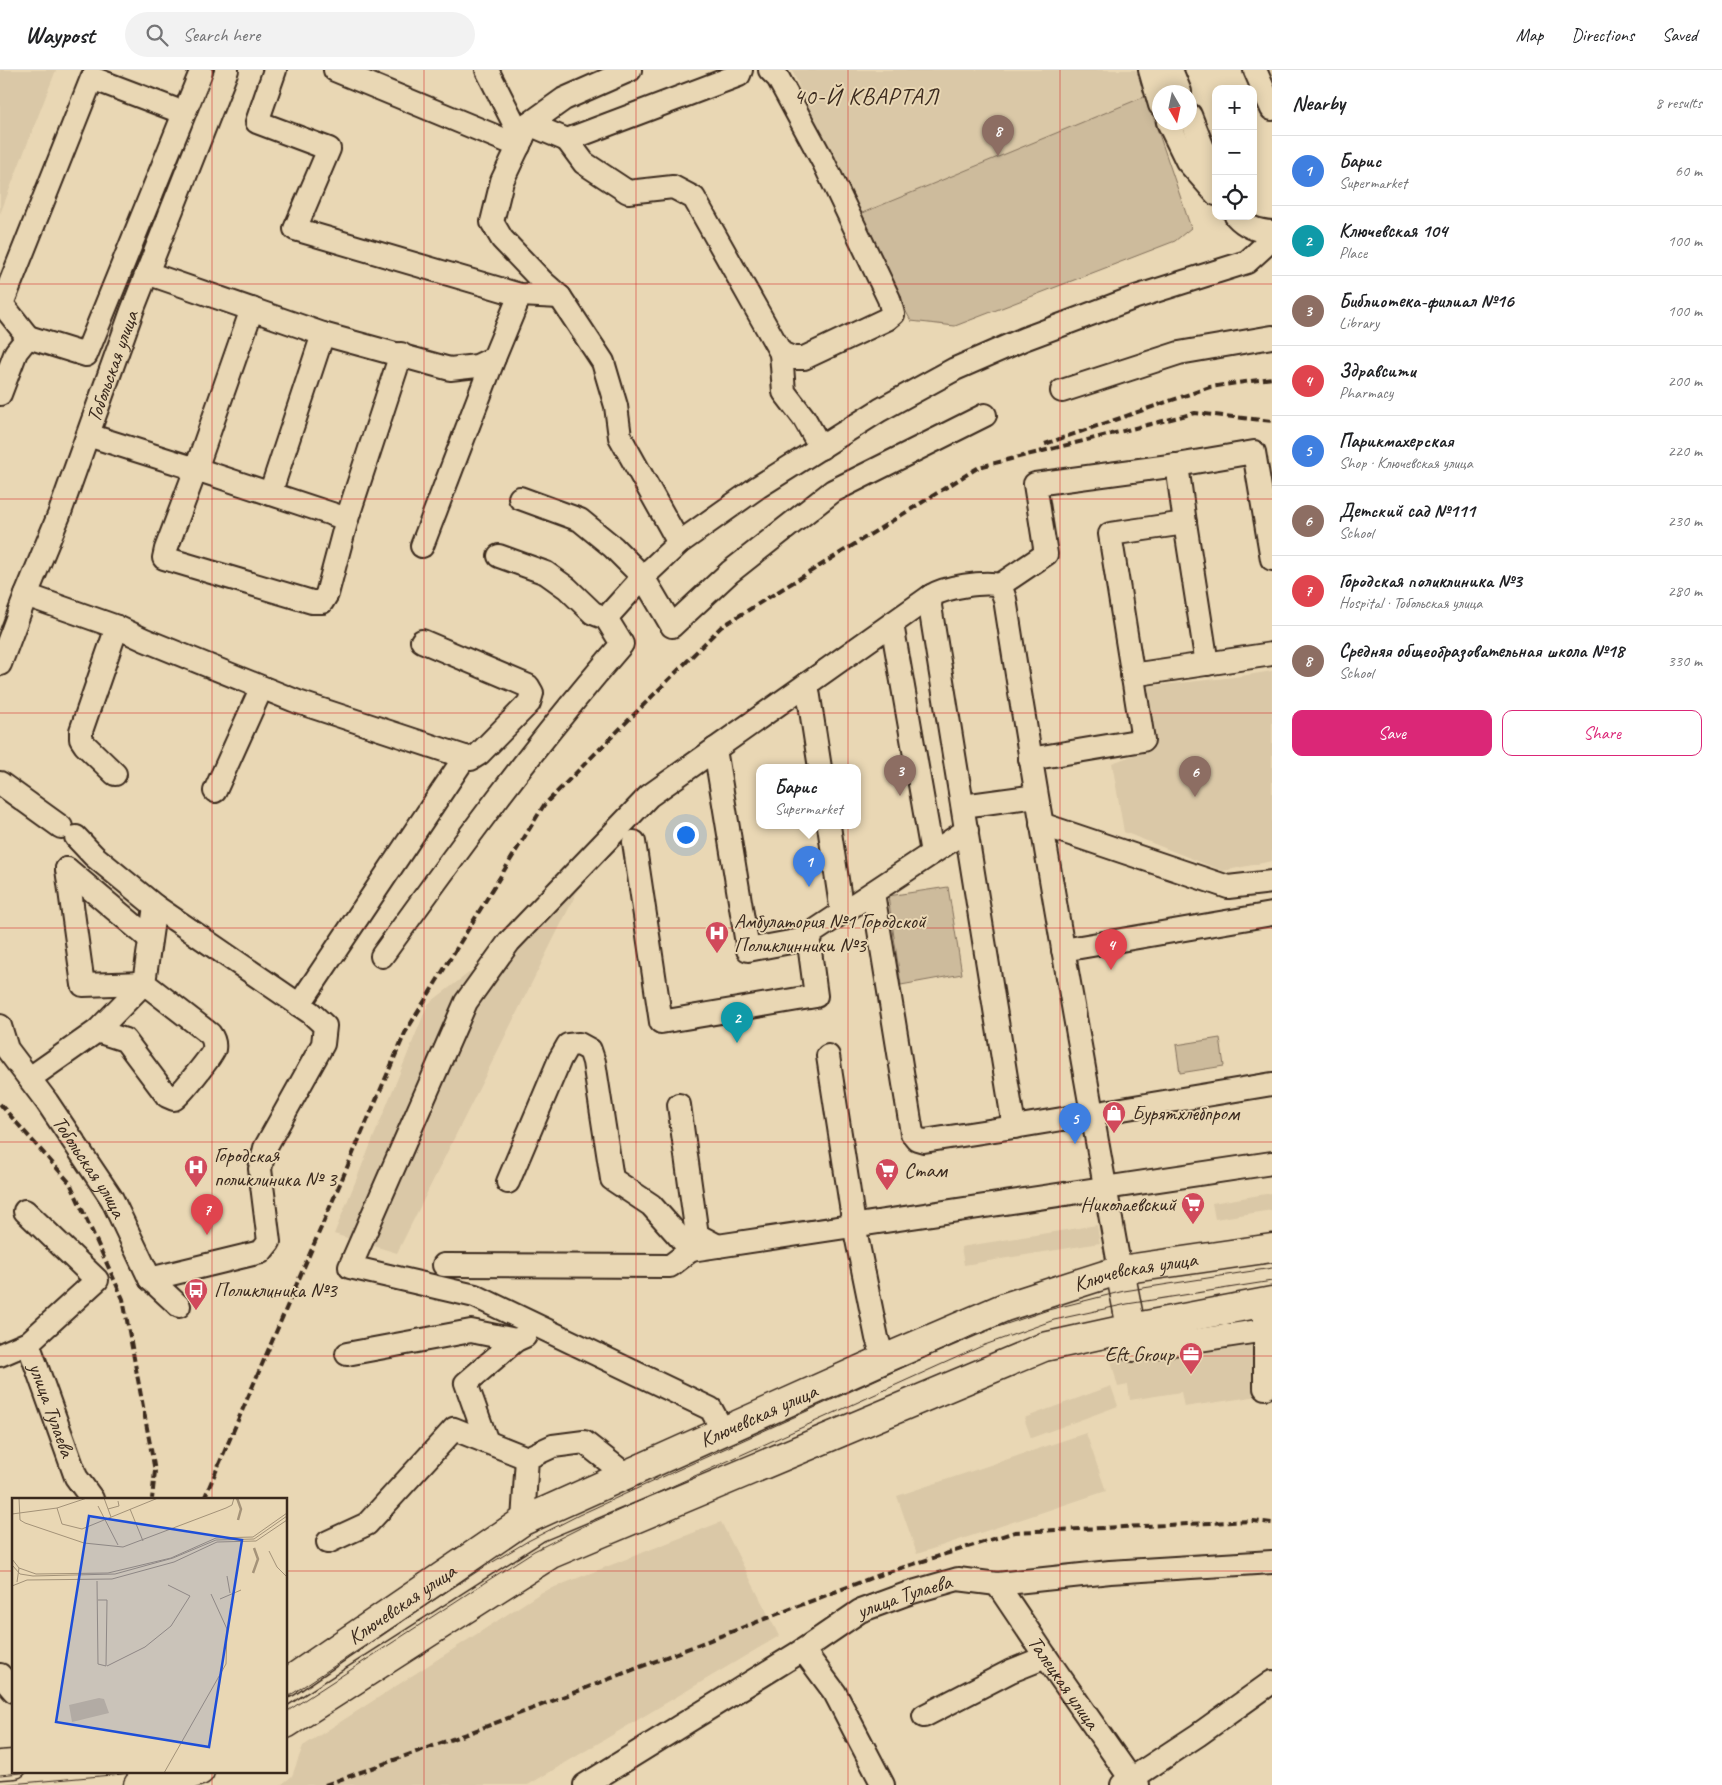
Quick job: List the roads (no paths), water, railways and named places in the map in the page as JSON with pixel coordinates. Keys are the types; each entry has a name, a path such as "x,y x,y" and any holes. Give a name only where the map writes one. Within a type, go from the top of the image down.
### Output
{"main road":[{"name":"Ключевская улица","path":"288,1682 522,1521 723,1431 881,1349 1120,1270 1272,1248"},
{"path":"1120,1270 1123,1330"},
{"name":"Ключевская улица","path":"288,1723 551,1554 1044,1348 1123,1330 1268,1302"},
{"path":"138,1785 181,1778 197,1772"}],"street":[{"path":"275,70 256,122 329,149 295,229 520,295 560,298"},
{"path":"337,70 523,137 566,140 739,75 741,70"},
{"path":"487,70 523,137"},
{"path":"630,70 564,99 523,137 502,181 492,222 502,239 560,298 603,362 616,406 620,437 679,543"},
{"path":"770,70 778,78 824,163 890,299 893,314 887,319 804,358 793,358 781,353"},
{"path":"1150,70 1154,85"},
{"path":"1171,70 1177,85"},
{"path":"1255,70 1272,109"},
{"path":"86,355 184,113 199,71 225,74"},
{"name":"Тобольская улица","path":"2,651 59,515 112,364 225,74"},
{"path":"112,364 28,337 2,304 92,78 184,113"},
{"path":"1172,130 1187,161 1212,189"},
{"path":"1196,130 1214,175"},
{"path":"566,140 584,163 628,192 673,187 694,198 781,353 784,392 804,418 821,448"},
{"path":"1240,220 1244,224 1262,231 1272,232"},
{"path":"606,618 643,577 679,543 758,487 880,410 955,369 1024,339 1136,298 1247,262 1272,239"},
{"path":"147,273 323,334 450,369 477,366 494,358"},
{"path":"422,546 520,295"},
{"path":"252,309 164,558 312,602 322,602 327,594 347,519 400,354"},
{"path":"270,494 323,334"},
{"path":"0,394 16,352 28,337"},
{"path":"1062,390 1179,354 1272,337"},
{"path":"520,498 580,520 614,547 643,577 672,626 730,572 833,491 985,415"},
{"path":"88,435 347,519"},
{"path":"1000,585 1046,554 1035,484 1177,465 1254,452 1272,559"},
{"path":"1177,465 1207,664"},
{"path":"1030,759 1142,740 1110,534 1185,524"},
{"path":"382,956 478,823 585,687 622,644 606,618 593,613 567,588 546,573 499,556"},
{"path":"723,1431 711,1409 475,1296 350,1266 466,1002 509,942 649,796 939,591 990,582 1000,585"},
{"path":"1000,585 1006,599 1036,796 1091,1115 1120,1270"},
{"path":"26,595 117,627 261,689 471,759 479,754 529,703 532,693 528,686 422,640"},
{"path":"931,596 930,606 1014,1127"},
{"path":"892,624 932,853"},
{"path":"115,774 85,746 81,739 81,731 117,627"},
{"path":"1132,675 1272,654"},
{"path":"807,684 819,764"},
{"path":"215,792 261,689"},
{"path":"715,749 748,950 801,940 967,830"},
{"path":"298,1005 464,757"},
{"path":"0,783 69,832 94,856 155,906 298,1005 324,1026 323,1044 265,1148 260,1169 269,1242 261,1252 150,1279"},
{"path":"963,806 1036,796"},
{"path":"1041,824 1228,887 1272,882"},
{"path":"829,829 842,913"},
{"path":"634,842 661,1022 816,996 808,936"},
{"path":"97,1031 125,1040 166,1096 174,1099 182,1094 214,1049 213,1039 210,1034 144,983 83,985 67,869 150,939"},
{"path":"873,893 912,1133 916,1139 924,1141 1272,1084"},
{"path":"30,1078 97,1031 144,983 155,906"},
{"path":"1063,950 1272,914"},
{"name":"Тобольская улица","path":"0,1026 7,1049 30,1078 112,1199 150,1279 180,1306"},
{"path":"508,1182 560,1059 568,1045 579,1044 590,1050 594,1062 612,1179 651,1205 691,1250"},
{"path":"828,1056 854,1225 881,1349"},
{"path":"678,1105 697,1235 718,1246"},
{"path":"444,1265 670,1266 691,1250 1272,1163"},
{"path":"10,1347 97,1280 25,1211"},
{"path":"1265,1388 1265,1330 1268,1302"},
{"path":"487,1442 466,1383 516,1340 541,1328"},
{"path":"1123,1330 1120,1343 1133,1350 1265,1330"},
{"path":"347,1354 471,1331 516,1340"},
{"name":"улица Тулаева","path":"10,1347 76,1476 91,1498"},
{"path":"328,1542 366,1524 454,1429 527,1458 553,1446 584,1442 626,1475"},
{"path":"522,1521 527,1458"},
{"name":"улица Тулаева","path":"585,1785 802,1650 860,1611 909,1593 958,1579 998,1584 1110,1572 1272,1562"},
{"name":"Талецкая улица","path":"998,1584 1130,1783"},
{"path":"802,1650 835,1693 884,1785"},
{"path":"924,1716 1011,1671 1046,1657"},
{"path":"0,1675 12,1689"},
{"path":"1130,1783 1272,1682"}],"tram line":[{"path":"288,1697 481,1569 528,1541 579,1515 974,1335 1048,1310 1124,1291 1272,1268"},
{"path":"288,1711 534,1551 582,1527 982,1346 1054,1320 1127,1304 1272,1281"},
{"path":"0,1775 31,1772"},
{"path":"0,1785 145,1772"}],"railway":[{"path":"1045,444 1210,387 1272,378"},
{"path":"204,1498 405,1033 544,805 721,627 979,467 1195,413 1272,421"},
{"path":"0,1104 70,1183 123,1299 155,1471 152,1498"},
{"path":"325,1785 477,1730 876,1576 1015,1532 1253,1521 1272,1523"}],"place":[{"name":"Средняя общеобразовательная школа №18","path":"998,156"},
{"name":"Библиотека-филиал №16","path":"900,796"},
{"name":"Детский сад №111","path":"1195,797"},
{"name":"Барис","path":"809,887"},
{"name":"Амбулатория №1 Городской Поликлинники №3","path":"717,954"},
{"name":"Здравсити","path":"1111,970"},
{"name":"Ключевская 104","path":"737,1043"},
{"name":"Бурятхлебпром","path":"1114,1134"},
{"name":"Парикмахерская","path":"1075,1144"},
{"name":"Городская поликлиника № 3","path":"196,1188"},
{"name":"Стам","path":"887,1191"},
{"name":"Николаевский","path":"1193,1225"},
{"name":"Городская поликлиника №3","path":"207,1235"},
{"name":"Поликлиника №3","path":"196,1311"},
{"name":"Eft Group","path":"1191,1375"}],"district":[{"name":"40-Й КВАРТАЛ","path":"866,96"}]}
